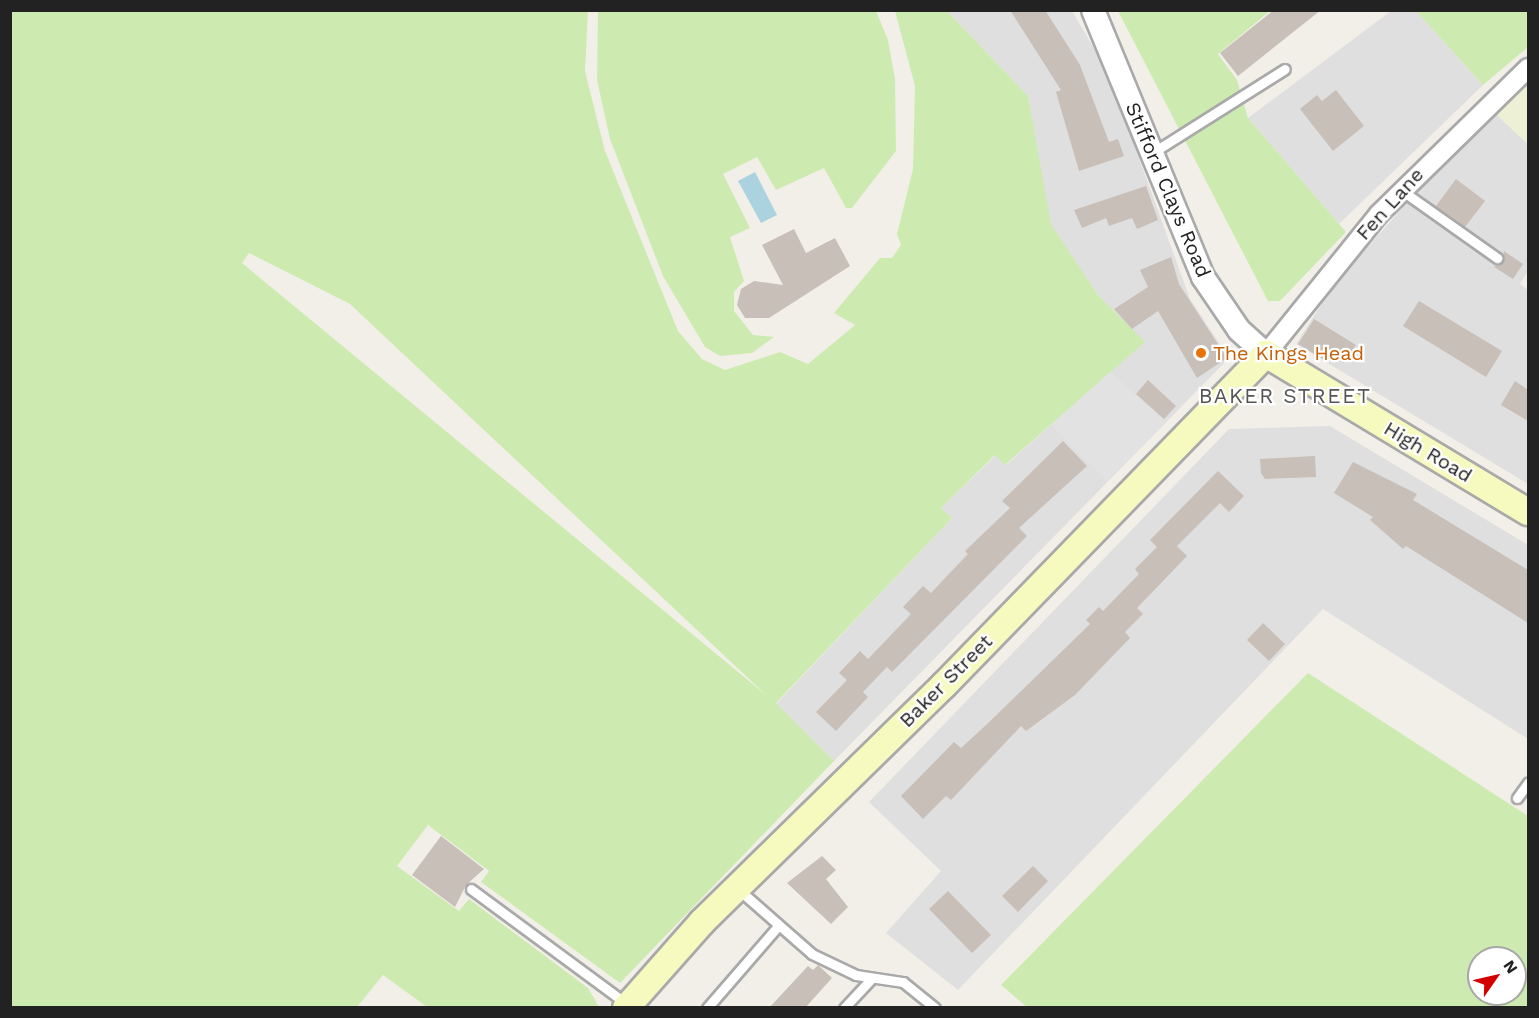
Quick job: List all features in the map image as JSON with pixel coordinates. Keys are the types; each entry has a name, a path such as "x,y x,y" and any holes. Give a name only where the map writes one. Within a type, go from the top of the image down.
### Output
{"main road":[{"name":"High Road","path":"1266,354 1528,512"},
{"name":"Baker Street","path":"628,1007 736,887 944,685 1266,354"}],"street":[{"name":"Stifford Clays Road","path":"1093,10 1206,281 1239,330 1266,354"},
{"name":"Fen Lane","path":"1266,354 1401,190 1528,68"}],"lane":[{"path":"1151,153 1285,69"},
{"path":"1401,190 1497,258"},
{"path":"1517,798 1528,783"},
{"path":"736,887 812,954 871,979 903,982 934,1008"},
{"path":"471,890 628,1007"},
{"path":"707,1008 778,926"},
{"path":"844,1008 871,979"}],"shaded area":[{"path":"947,11 1072,11 1107,70 1190,299 1229,358 834,761 776,704 951,519 941,508 996,455 1006,465 1144,342 1098,295 1050,224 1028,96"},
{"path":"1391,11 1416,11 1483,85 1339,224 1248,118"},
{"path":"1496,114 1528,144 1528,271 1520,284 1528,290 1528,484 1296,344 1334,285 1459,144"},
{"path":"1110,372 1166,422 1107,482 1051,425"},
{"path":"1330,426 1528,545 1528,739 1323,609 958,990 886,933 941,871 869,802 1229,429"}],"green space":[{"path":"10,11 588,11 585,71 605,151 678,331 702,359 725,370 780,352 808,364 855,325 834,313 880,258 892,258 901,245 897,234 913,169 915,86 895,11 947,11 1028,96 1051,224 1098,295 1145,342 1005,465 995,455 941,508 952,518 776,703 834,761 620,983 481,882 489,871 428,825 397,866 459,911 469,899 588,988 599,1007 427,1007 383,975 357,1007 11,1007","holes":["249,253 350,304 766,695 242,263"]},
{"path":"598,11 876,11 888,40 895,79 896,151 852,208 846,208 824,168 776,190 757,157 723,174 750,228 730,237 744,281 734,292 734,311 753,335 774,337 752,353 720,356 705,347 663,276 610,139 597,80"},
{"path":"1118,11 1270,11 1218,54 1237,80 1248,118 1346,232 1280,301 1268,301"},
{"path":"1416,11 1528,11 1528,47 1483,85"},
{"path":"1528,83 1528,144 1496,114"},
{"path":"1308,673 1528,816 1528,1007 1028,1008 1001,985"}],"water":[{"path":"755,172 777,215 761,223 738,181"}],"building":[{"path":"1010,10 1045,10 1080,65 1109,142 1118,139 1124,156 1079,171 1056,92 1061,90"},
{"path":"1274,10 1321,10 1238,76 1220,53"},
{"path":"1336,90 1364,126 1333,151 1300,109 1317,95 1322,101"},
{"path":"1456,179 1485,201 1465,227 1436,206"},
{"path":"1146,186 1158,220 1137,229 1132,218 1109,226 1106,218 1082,228 1074,210"},
{"path":"794,229 806,253 835,238 850,266 769,318 745,318 737,305 741,289 754,281 783,285 762,245"},
{"path":"1504,251 1523,264 1513,279 1494,267 1503,261"},
{"path":"1171,257 1179,284 1227,358 1197,378 1158,311 1132,329 1114,309 1148,287 1140,270"},
{"path":"1419,301 1502,351 1486,377 1403,326"},
{"path":"1314,319 1356,345 1344,363 1327,353 1323,359 1298,344"},
{"path":"1148,380 1176,406 1164,419 1136,394"},
{"path":"1515,381 1528,390 1528,421 1501,405"},
{"path":"1063,441 1087,466 1019,528 1027,536 892,672 887,667 863,692 868,697 836,731 816,712 847,680 839,673 860,651 868,659 911,614 903,607 923,586 931,593 968,554 965,551 1010,508 1002,501"},
{"path":"1315,456 1316,477 1265,479 1261,473 1260,459"},
{"path":"1353,462 1417,494 1413,500 1528,570 1528,623 1406,546 1403,549 1370,520 1373,517 1334,493"},
{"path":"1218,471 1244,496 1229,512 1220,503 1177,546 1187,556 1137,608 1143,614 1125,632 1130,638 1075,695 1026,731 1021,726 951,800 946,796 923,819 901,796 954,742 961,748 984,727 1090,624 1086,620 1099,607 1103,611 1139,574 1135,569 1157,547 1150,540"},
{"path":"1263,623 1285,644 1269,661 1247,640"},
{"path":"441,836 484,869 466,885 455,907 412,875"},
{"path":"822,856 836,870 826,879 848,907 831,924 787,883"},
{"path":"1033,866 1048,881 1018,912 1002,896"},
{"path":"948,891 991,935 972,953 929,909"},
{"path":"818,965 832,978 805,1008 769,1008 808,966 813,970"}],"place":[{"name":"The Kings Head","path":"1201,353"}],"district":[{"name":"BAKER STREET","path":"1285,396"}]}
